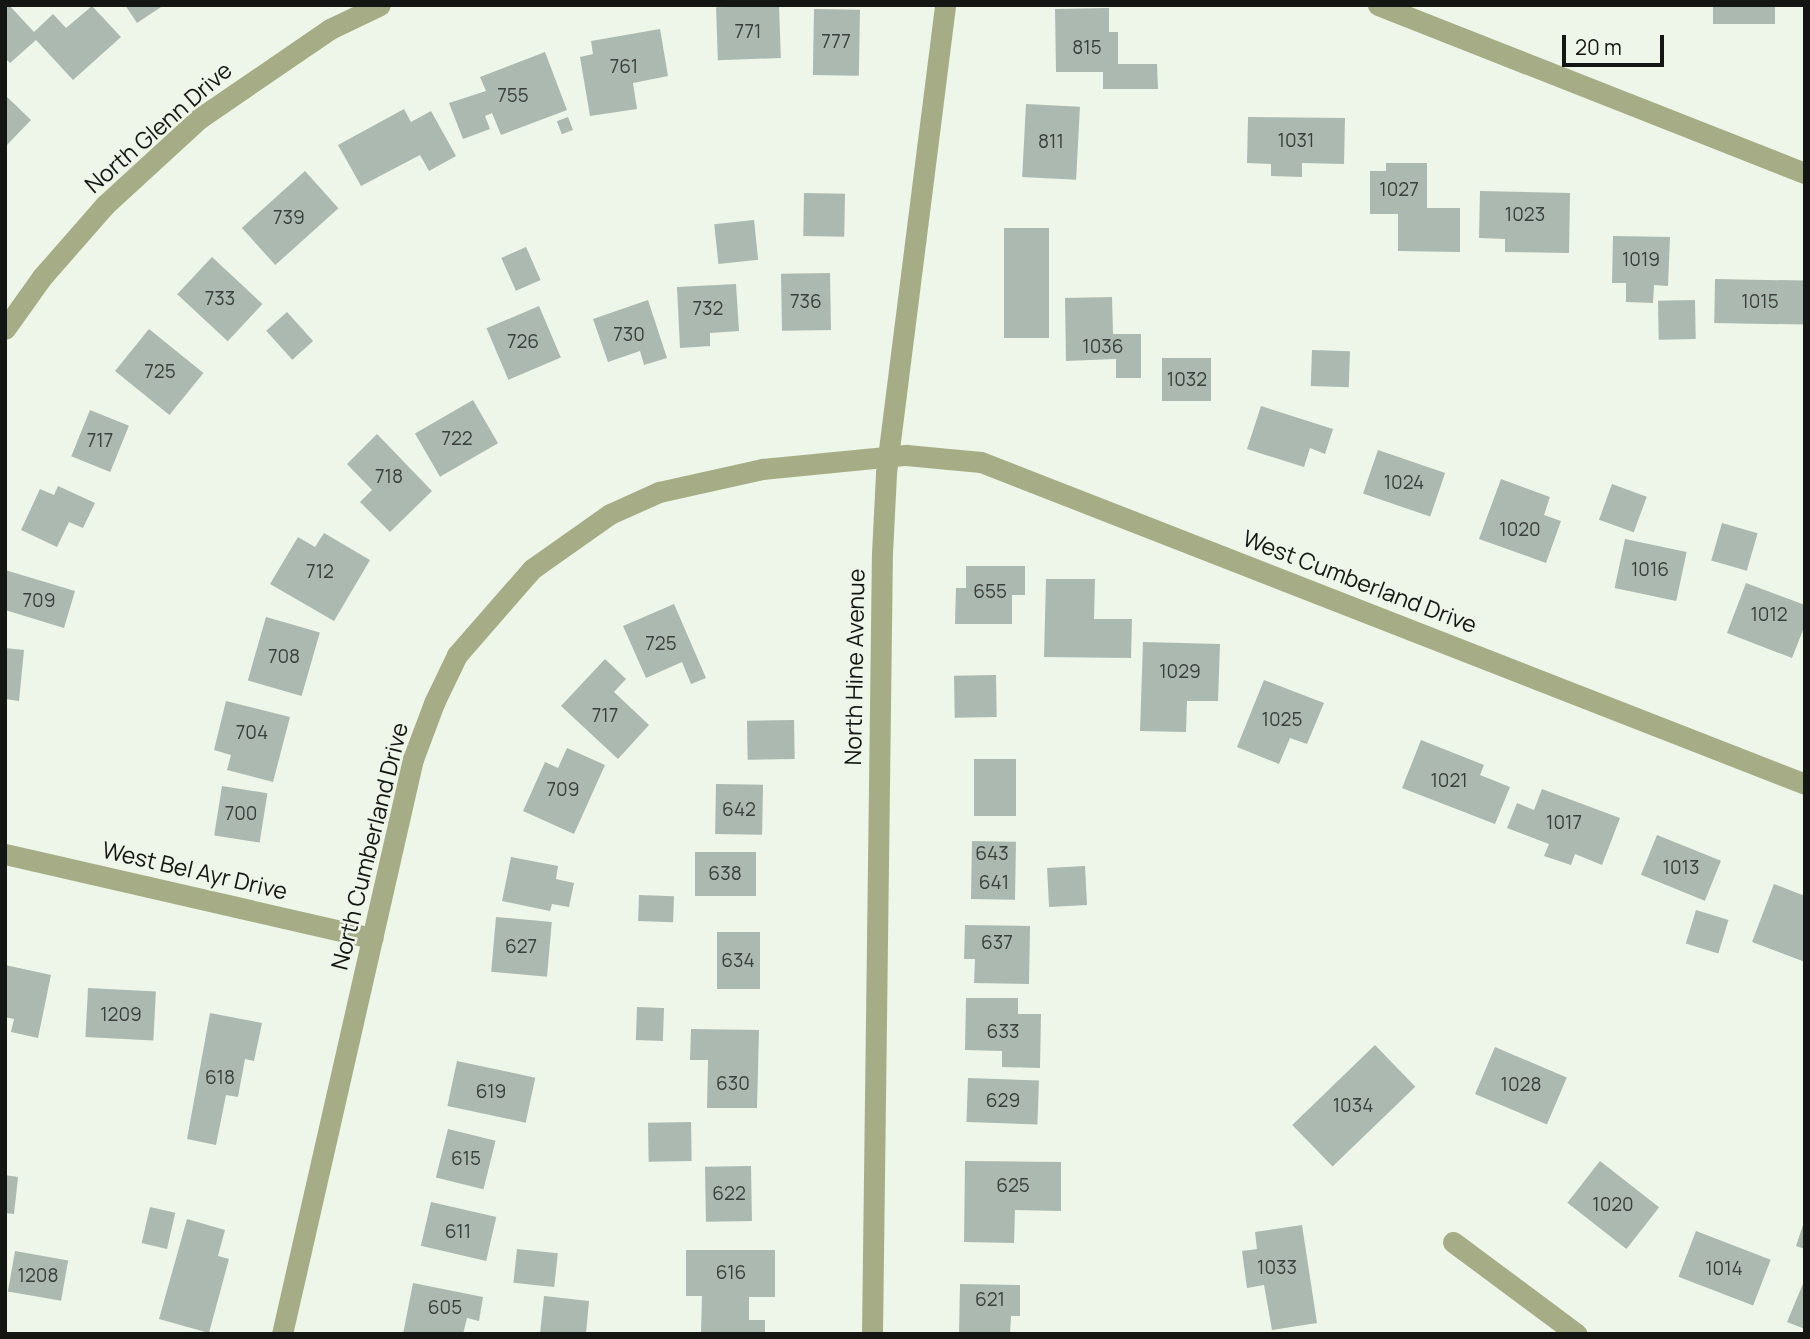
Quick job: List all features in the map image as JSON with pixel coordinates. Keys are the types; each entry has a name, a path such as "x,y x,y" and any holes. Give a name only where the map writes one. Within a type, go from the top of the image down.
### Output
{"street":[{"name":"North Glenn Drive","path":"5,329 42,277 104,205 200,118 330,29 380,5"},
{"name":"North Hine Avenue","path":"872,1334 882,553 889,457 945,5"},
{"path":"1378,5 1805,173"},
{"name":"West Cumberland Drive","path":"889,457 954,457 1015,474 1805,784"},
{"name":"North Cumberland Drive","path":"282,1334 413,759 434,703 457,655 532,569 610,514 659,492 762,469 889,457"},
{"name":"West Bel Ayr Drive","path":"5,854 373,938"},
{"path":"1453,1242 1577,1334"}],"building":[{"path":"9,5 34,32 53,14 66,28 92,6 121,37 73,80 36,40 10,63 5,58 5,7"},
{"path":"125,5 164,5 137,23"},
{"path":"779,5 781,58 718,60 716,7"},
{"path":"1713,5 1775,5 1775,24 1713,24"},
{"path":"1109,8 1109,32 1118,32 1118,64 1157,64 1158,89 1103,89 1103,72 1056,72 1055,9"},
{"path":"814,9 860,10 859,76 813,75"},
{"path":"660,29 668,76 633,83 637,109 590,116 580,57 593,54 591,41"},
{"path":"545,52 567,110 501,135 492,113 485,116 490,129 463,139 449,103 486,91 480,77"},
{"path":"5,95 31,120 5,147"},
{"path":"1026,104 1080,107 1076,180 1022,177"},
{"path":"404,109 411,122 431,111 456,156 429,171 420,155 361,186 338,145"},
{"path":"568,117 573,130 562,134 557,121"},
{"path":"1248,117 1345,118 1344,164 1302,163 1302,177 1271,176 1271,164 1247,163"},
{"path":"1386,163 1427,163 1427,208 1460,208 1460,252 1398,251 1398,214 1370,214 1370,171 1386,171"},
{"path":"305,171 338,208 275,265 242,228"},
{"path":"1480,191 1570,193 1569,253 1505,252 1505,239 1479,238"},
{"path":"804,193 845,194 844,237 803,236"},
{"path":"754,220 758,260 718,264 714,224"},
{"path":"1004,228 1049,228 1049,338 1004,338"},
{"path":"1613,236 1670,237 1668,286 1654,285 1653,303 1626,302 1626,283 1612,283"},
{"path":"526,247 541,280 516,291 501,258"},
{"path":"212,257 262,304 228,341 177,294"},
{"path":"830,273 831,330 782,331 781,274"},
{"path":"1715,279 1805,281 1804,325 1714,323"},
{"path":"736,284 739,331 710,333 710,346 680,348 677,287"},
{"path":"1112,297 1113,334 1141,334 1141,378 1116,378 1116,359 1066,361 1065,298"},
{"path":"648,300 667,358 644,365 640,351 608,362 593,319"},
{"path":"1695,300 1696,339 1659,340 1658,301"},
{"path":"539,306 561,358 508,380 487,328"},
{"path":"287,312 313,341 292,360 266,331"},
{"path":"149,329 203,373 169,415 115,371"},
{"path":"1312,350 1350,351 1349,387 1311,386"},
{"path":"1162,358 1211,358 1211,401 1162,401"},
{"path":"473,400 498,443 440,477 415,434"},
{"path":"1261,406 1333,429 1325,454 1310,448 1304,467 1247,449"},
{"path":"90,410 129,426 110,472 71,456"},
{"path":"377,434 432,491 390,532 360,502 372,490 347,464"},
{"path":"1378,450 1445,473 1430,517 1363,493"},
{"path":"1501,479 1550,497 1544,515 1561,521 1546,563 1479,539"},
{"path":"1612,484 1647,497 1634,532 1599,520"},
{"path":"58,486 95,503 83,528 69,522 57,547 21,530 40,489 54,495"},
{"path":"1722,523 1758,533 1747,571 1711,560"},
{"path":"324,533 370,560 334,621 270,584 298,537 315,547"},
{"path":"1625,539 1687,552 1676,601 1615,588"},
{"path":"966,566 1025,566 1025,595 1012,595 1012,624 955,624 956,588 966,588"},
{"path":"5,570 75,591 64,628 5,610"},
{"path":"1046,579 1095,579 1094,619 1132,619 1131,658 1044,657"},
{"path":"1746,583 1805,605 1805,625 1792,658 1727,633"},
{"path":"674,604 706,678 691,684 682,662 646,678 623,626"},
{"path":"266,617 320,632 302,696 248,680"},
{"path":"1143,642 1220,644 1218,701 1187,701 1186,732 1140,731"},
{"path":"5,648 24,650 19,701 5,699"},
{"path":"605,659 626,679 614,692 649,725 618,759 561,706"},
{"path":"996,675 997,717 955,718 954,676"},
{"path":"1264,680 1324,703 1307,744 1290,738 1279,764 1237,747"},
{"path":"226,701 290,717 273,782 227,770 231,755 214,750"},
{"path":"794,720 795,759 748,760 747,721"},
{"path":"1421,740 1484,765 1480,775 1510,787 1495,824 1402,788"},
{"path":"567,748 605,765 574,834 523,811 545,762 558,768"},
{"path":"974,759 1016,759 1016,816 974,816"},
{"path":"716,784 763,785 762,835 715,834"},
{"path":"222,786 267,793 260,843 214,835"},
{"path":"1542,789 1620,818 1602,865 1575,854 1571,865 1544,856 1549,844 1507,828 1517,803 1534,810"},
{"path":"1657,835 1721,861 1705,901 1641,875"},
{"path":"972,841 1016,842 1015,900 971,899"},
{"path":"695,852 756,852 756,896 695,896"},
{"path":"511,857 558,866 556,879 574,883 569,907 552,904 550,911 502,901"},
{"path":"1085,866 1087,905 1049,907 1047,868"},
{"path":"1774,884 1805,896 1805,962 1752,942"},
{"path":"639,895 674,896 673,922 638,921"},
{"path":"1696,910 1729,920 1718,953 1686,943"},
{"path":"496,917 552,922 547,977 491,972"},
{"path":"965,925 1030,926 1029,984 974,983 975,959 964,959"},
{"path":"717,932 760,932 760,989 717,989"},
{"path":"5,965 51,975 38,1038 11,1032 14,1019 5,1017"},
{"path":"88,988 156,992 153,1040 85,1037"},
{"path":"966,998 1018,998 1018,1014 1041,1014 1040,1068 1002,1067 1002,1051 965,1050"},
{"path":"637,1007 664,1008 663,1041 636,1040"},
{"path":"210,1013 262,1023 254,1061 245,1059 238,1097 226,1095 216,1145 187,1139"},
{"path":"691,1029 759,1030 757,1108 707,1108 708,1060 690,1060"},
{"path":"1375,1045 1415,1087 1333,1167 1292,1125"},
{"path":"1495,1047 1567,1077 1547,1124 1475,1094"},
{"path":"457,1061 535,1078 526,1123 447,1106"},
{"path":"968,1078 1039,1080 1037,1124 966,1122"},
{"path":"691,1122 692,1161 649,1162 648,1123"},
{"path":"448,1129 496,1141 483,1189 436,1178"},
{"path":"965,1161 1061,1162 1061,1211 1015,1210 1014,1243 964,1242"},
{"path":"1600,1161 1659,1207 1626,1249 1567,1203"},
{"path":"751,1166 752,1221 706,1222 705,1167"},
{"path":"5,1175 18,1177 14,1214 5,1213"},
{"path":"431,1202 496,1217 486,1261 421,1246"},
{"path":"150,1207 175,1213 167,1249 142,1243"},
{"path":"187,1219 225,1230 218,1256 229,1259 209,1333 159,1319"},
{"path":"1805,1219 1805,1249 1796,1246"},
{"path":"1302,1225 1317,1323 1272,1330 1264,1285 1247,1288 1242,1251 1257,1249 1255,1232"},
{"path":"1696,1231 1771,1260 1753,1305 1678,1277"},
{"path":"517,1249 558,1253 554,1287 513,1283"},
{"path":"686,1250 775,1250 775,1297 749,1297 749,1320 765,1320 765,1334 701,1334 702,1296 686,1296"},
{"path":"15,1251 68,1260 61,1301 8,1291"},
{"path":"1805,1279 1805,1329 1787,1322"},
{"path":"413,1283 483,1297 479,1321 467,1318 463,1334 403,1334"},
{"path":"960,1284 1020,1285 1020,1316 1011,1316 1010,1334 959,1334"},
{"path":"544,1296 589,1301 586,1334 540,1334"}]}
